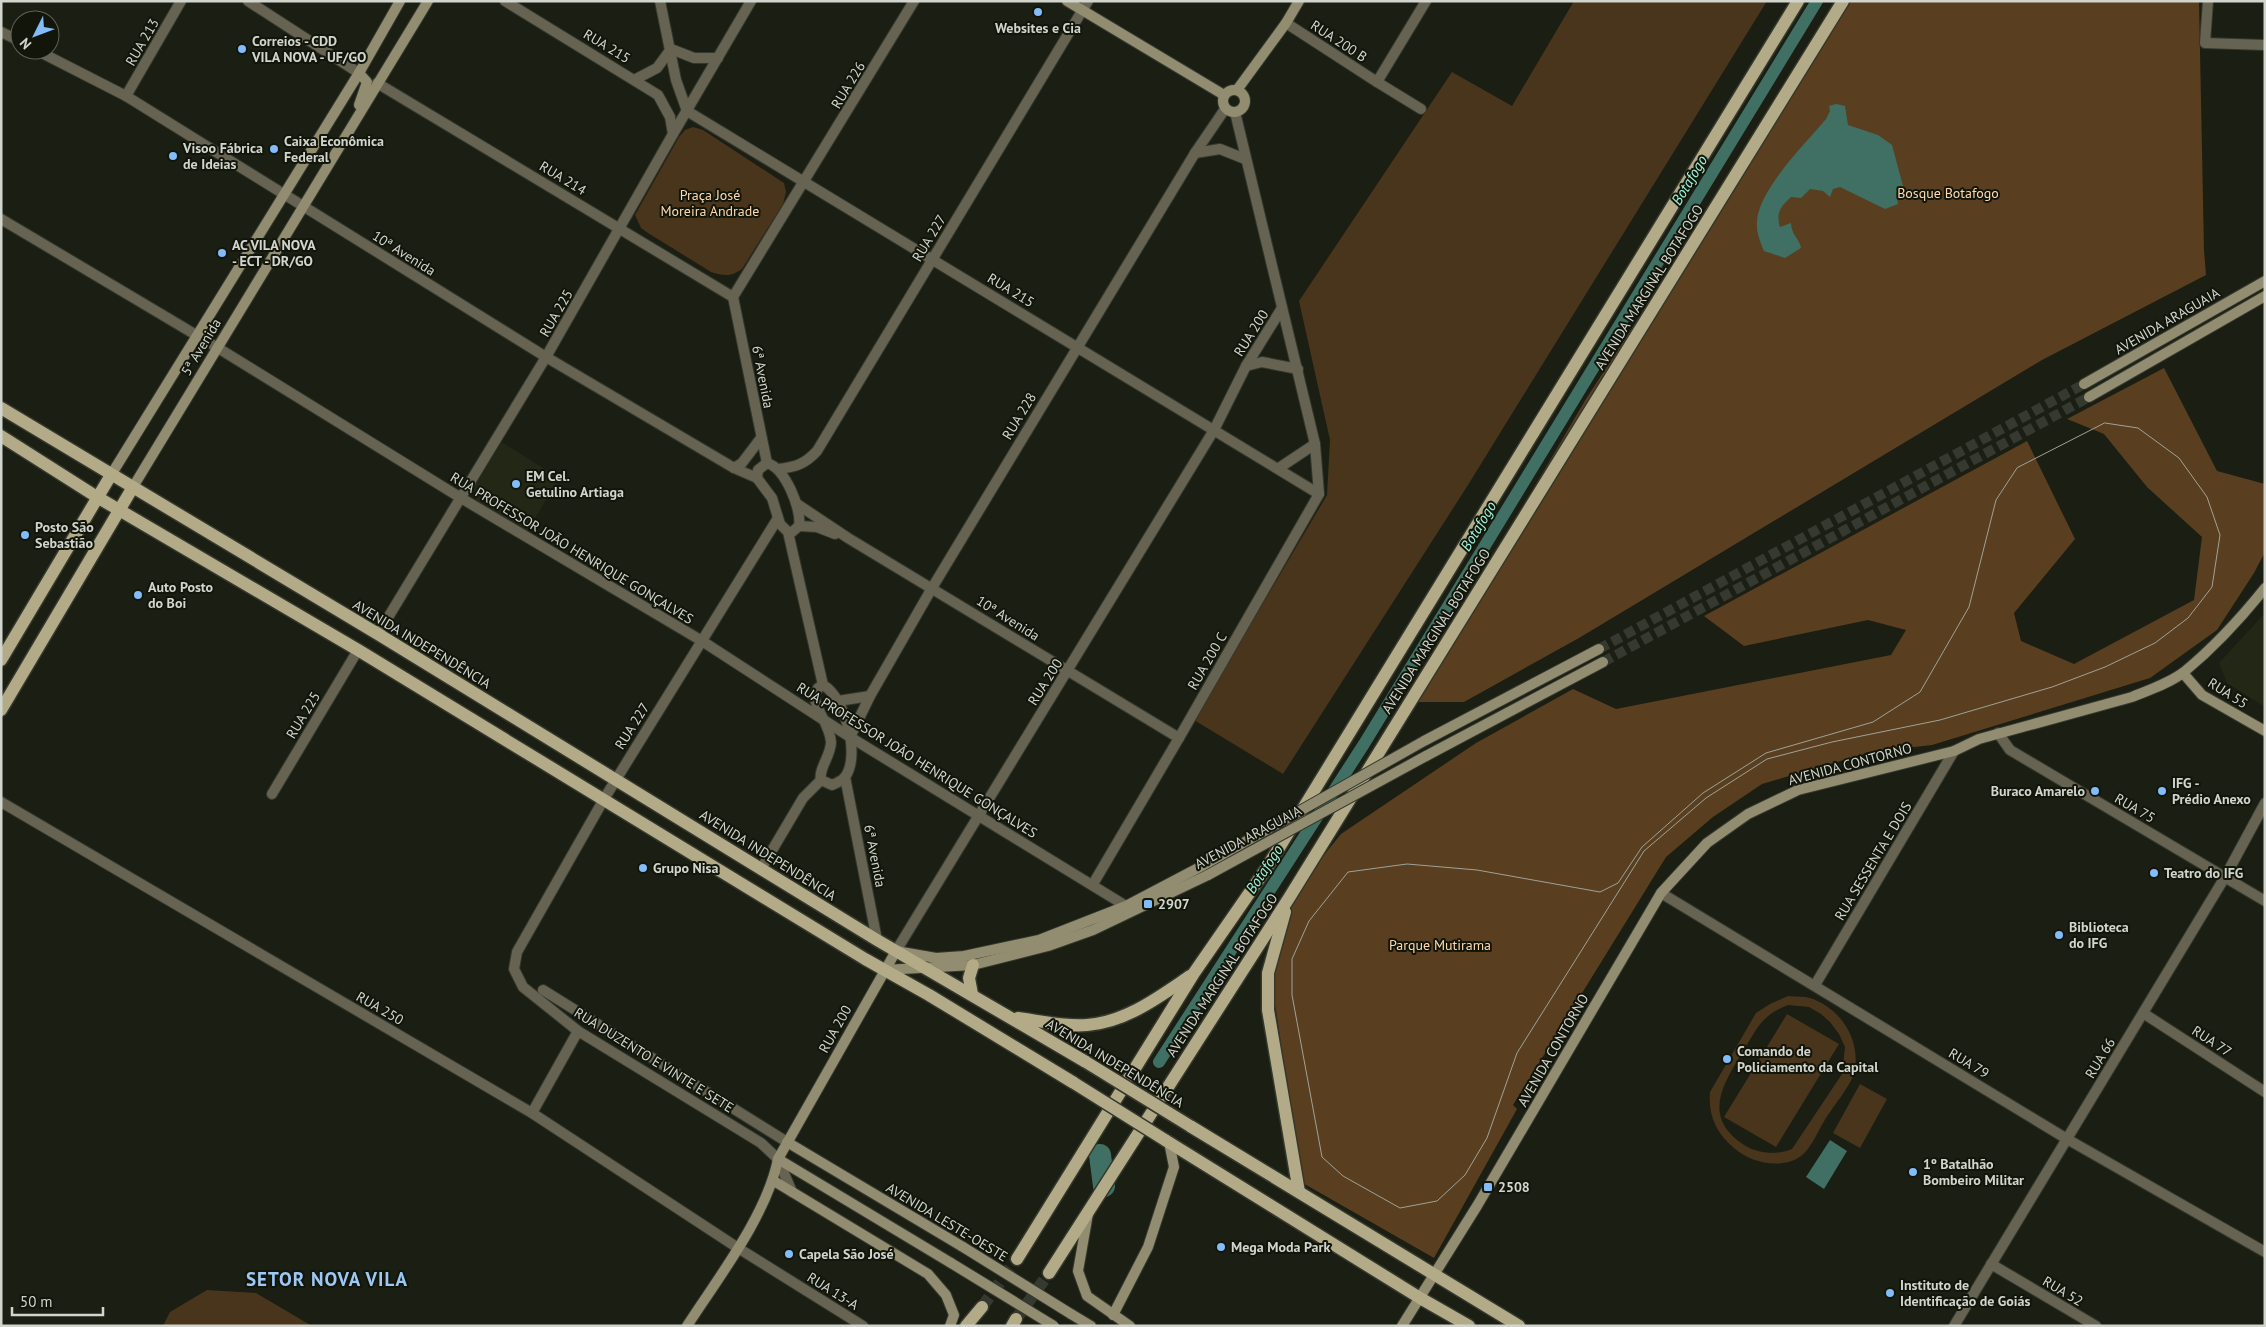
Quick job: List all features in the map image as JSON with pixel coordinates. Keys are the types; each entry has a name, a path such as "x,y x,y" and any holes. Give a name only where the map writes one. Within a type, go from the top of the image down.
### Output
{"main road":[{"name":"5ª Avenida","path":"1,660 97,497 359,73 400,1"},
{"name":"5ª Avenida","path":"3,707 133,487 428,1"},
{"path":"1067,1 1085,6 1224,94"},
{"path":"1237,90 1286,23 1299,1"},
{"name":"AVENIDA MARGINAL BOTAFOGO","path":"1017,1258 1194,973 1266,869 1798,1"},
{"name":"AVENIDA MARGINAL BOTAFOGO","path":"1049,1273 1289,898 1843,1"},
{"path":"353,123 367,82 359,73"},
{"path":"1232,89 1237,90 1244,97 1245,102 1243,107 1230,110 1222,99 1224,94 1232,89"},
{"name":"AVENIDA ARAGUAIA","path":"2084,384 2265,281"},
{"name":"AVENIDA ARAGUAIA","path":"2089,397 2265,296"},
{"name":"AVENIDA INDEPENDÊNCIA","path":"1,408 378,634 877,940 1086,1062 1519,1326"},
{"path":"1,436 97,497 358,650 604,798 884,970 1074,1083 1420,1298 1469,1326"},
{"name":"AVENIDA CONTORNO","path":"1402,1326 1477,1206 1661,893 1708,843 1766,803 1798,790 1954,751 1998,733 2132,697 2183,673 2223,635 2265,588"},
{"name":"AVENIDA ARAGUAIA","path":"896,951 936,958 964,956 1039,940 1126,906 1206,870 1424,741 1599,649"},
{"name":"AVENIDA ARAGUAIA","path":"884,970 923,966 948,968 973,965 1048,946 1093,930 1603,662"},
{"name":"RUA 55","path":"2183,673 2202,695 2265,731"},
{"path":"1289,898 1268,973 1268,1010 1299,1192"},
{"name":"RUA 200","path":"687,1326 738,1248 774,1181 778,1159 787,1142 896,951"},
{"path":"972,994 969,978 973,965"},
{"path":"1011,1017 1087,1025 1116,1018 1146,1006 1194,973"},
{"path":"1113,1315 1148,1247 1169,1185 1174,1167 1167,1141"},
{"name":"AVENIDA LESTE-OESTE","path":"787,1142 1092,1326"},
{"path":"778,1159 1054,1326"},
{"path":"774,1181 928,1274 946,1295 954,1315 950,1326"},
{"path":"1088,1211 1078,1271 1087,1296 1130,1326"},
{"path":"966,1326 982,1307"}],"street":[{"name":"RUA 213","path":"126,96 181,1"},
{"path":"248,1 359,73"},
{"name":"RUA 215","path":"505,1 636,79 658,95 666,106 673,134"},
{"path":"660,1 676,80 687,111"},
{"name":"RUA 225","path":"378,634 546,357 751,1"},
{"name":"RUA 226","path":"733,297 914,1"},
{"path":"1377,82 1426,1"},
{"path":"2208,1 2205,43 2265,45"},
{"name":"RUA 227","path":"778,469 796,467 807,462 817,451 1085,6"},
{"name":"RUA 200 B","path":"1286,23 1422,109"},
{"path":"636,79 657,68 671,49"},
{"path":"671,49 694,58 718,58"},
{"name":"10ª Avenida","path":"56,60 126,96 546,357 734,468 757,478"},
{"name":"RUA 214","path":"377,83 635,236 733,297"},
{"name":"RUA 228","path":"850,737 870,696 932,588 1077,346 1195,153 1230,110"},
{"name":"RUA 200","path":"896,951 1214,430 1246,366 1282,308 1245,159 1230,110"},
{"name":"RUA 215","path":"687,111 1280,468 1319,494"},
{"path":"1195,153 1220,149 1245,159"},
{"path":"791,173 795,198"},
{"path":"630,212 635,236"},
{"name":"RUA PROFESSOR JOÃO HENRIQUE GONÇALVES","path":"1,219 197,335 461,498 702,641 850,737 1093,884 1126,906"},
{"name":"6ª Avenida","path":"733,297 767,463"},
{"path":"1282,308 1315,444 1319,494"},
{"path":"1246,366 1262,362 1298,369"},
{"path":"734,468 742,463 761,438"},
{"path":"1280,468 1315,444"},
{"path":"788,532 792,532 799,526 797,504 778,469 767,463 758,470 757,478 772,498 778,518 788,532 823,686 818,688 814,696 829,732 831,746 827,763 820,773 821,780"},
{"name":"RUA 200 C","path":"1093,884 1319,494"},
{"name":"10ª Avenida","path":"797,504 848,538 1179,738"},
{"name":"RUA 227","path":"517,952 604,798 778,518"},
{"name":"10ª Avenida","path":"799,526 817,527 848,538"},
{"name":"RUA 225","path":"272,794 358,650"},
{"name":"6ª Avenida","path":"823,686 830,690 838,701 850,737 850,765 845,777 877,940"},
{"path":"838,701 870,696"},
{"name":"RUA 75","path":"1998,733 2010,750 2265,900"},
{"name":"RUA SESSENTA E DOIS","path":"1815,985 1954,751"},
{"path":"821,780 832,785 845,777"},
{"path":"761,868 803,798 821,780"},
{"name":"RUA 250","path":"1,802 532,1112 738,1248"},
{"name":"RUA 66","path":"1954,1326 2225,877 2265,803"},
{"name":"RUA 79","path":"1661,893 2067,1139 2265,1252"},
{"name":"RUA DUZENTO E VINTE E SETE","path":"517,952 514,969 523,987 578,1031 761,1143 778,1159"},
{"name":"RUA DUZENTO E VINTE E SETE","path":"543,990 787,1142"},
{"name":"RUA 77","path":"2143,1013 2265,1092"},
{"path":"532,1112 578,1031"},
{"path":"778,1159 792,1192"},
{"name":"RUA 13-A","path":"738,1248 863,1326"},
{"name":"RUA 52","path":"1991,1264 2096,1326"}],"shaded area":[{"name":"EM Cel. Getulino Artiaga","path":"502,442 559,478 527,532 477,502 473,489"},
{"path":"2265,613 2265,707 2227,683 2219,663"}],"green space":[{"path":"1574,1 1767,1 1468,485 1283,774 1194,720 1327,495 1330,440 1299,301 1452,72 1512,106"},
{"name":"Bosque Botafogo","path":"1844,1 2199,1 2206,275 2042,360 1579,638 1464,702 1408,702 1586,399"},
{"name":"Praça José Moreira Andrade","path":"693,127 703,130 784,183 786,192 783,204 742,269 731,275 711,272 648,233 641,228 635,215 679,137 685,130"},
{"name":"Parque Mutirama","path":"2164,368 2217,471 2265,484 2265,552 2254,573 2217,630 2150,678 1932,745 1871,752 1762,784 1713,817 1666,857 1513,1105 1517,1109 1434,1258 1301,1182 1276,1010 1268,973 1289,898 1341,834 1476,743 1573,689 1616,709 1891,655 1906,630 1868,620 1744,646 1704,616 2027,441 2075,539 2014,613 2021,641 2074,664 2194,600 2202,537 2147,487 2104,434 2067,419"},
{"path":"1788,996 1808,997 1831,1009 1847,1027 1855,1049 1856,1061 1854,1073 1849,1084 1805,1153 1793,1160 1776,1164 1749,1158 1728,1142 1714,1123 1710,1108 1710,1092 1756,1013","holes":["1788,1005 1809,1007 1830,1022 1839,1034 1845,1047 1842,1074 1792,1149 1768,1153 1755,1150 1744,1145 1731,1135 1723,1124 1720,1113 1723,1090 1734,1066 1765,1019"]},
{"path":"1787,1014 1839,1044 1776,1147 1724,1117"},
{"path":"1860,1084 1887,1099 1860,1148 1833,1133"},
{"path":"207,1290 256,1293 312,1326 163,1326 170,1312"}],"water":[{"path":"1836,104 1845,106 1848,125 1878,135 1892,145 1903,186 1896,193 1898,204 1885,209 1840,187 1833,189 1830,197 1823,191 1810,189 1801,198 1791,197 1782,207 1778,218 1780,227 1791,223 1801,248 1785,258 1764,251 1757,221 1766,195 1774,181 1796,153 1826,119 1830,111 1829,106"},
{"path":"1830,1140 1847,1151 1824,1189 1806,1177"}],"waterway":[{"name":"Botafogo","path":"1159,1062 1364,744 1817,1"},
{"path":"1100,1155 1104,1186"}],"tunnel":[{"path":"1599,649 2084,384"},
{"path":"1603,662 2089,397"},
{"path":"982,1307 1017,1259"},
{"path":"1016,1319 1049,1273"}],"tram line":[{"path":"2105,423 2138,428 2179,458 2207,497 2220,535 2212,587 2188,618 2155,643 2105,667 2052,687 1940,720 1832,742 1767,759 1706,798 1644,851 1517,1053 1487,1138 1465,1175 1437,1201 1400,1208 1343,1176 1322,1157 1292,995 1292,959 1309,921 1348,872 1407,864 1477,870 1600,892 1618,883 1642,847 1703,793 1766,753 1873,722 1920,692 1969,607 1996,500 2017,468 2105,423"}],"place":[{"name":"Websites e Cia","path":"1038,12"},
{"name":"Correios - CDD VILA NOVA - UF/GO","path":"242,49"},
{"name":"Caixa Econômica Federal","path":"274,149"},
{"name":"Visoo Fábrica de Ideias","path":"173,156"},
{"name":"AC VILA NOVA - ECT - DR/GO","path":"222,253"},
{"name":"EM Cel. Getulino Artiaga","path":"516,484"},
{"name":"Posto São Sebastião","path":"25,535"},
{"name":"Auto Posto do Boi","path":"138,595"},
{"name":"Buraco Amarelo","path":"2095,791"},
{"name":"IFG - Prédio Anexo","path":"2162,791"},
{"name":"Grupo Nisa","path":"643,868"},
{"name":"Teatro do IFG","path":"2154,873"},
{"name":"2907","path":"1148,904"},
{"name":"Biblioteca do IFG","path":"2059,935"},
{"name":"Comando de Policiamento da Capital","path":"1727,1059"},
{"name":"1º Batalhão Bombeiro Militar","path":"1913,1172"},
{"name":"2508","path":"1488,1187"},
{"name":"Mega Moda Park","path":"1221,1247"},
{"name":"Capela São José","path":"789,1254"},
{"name":"Instituto de Identificação de Goiás","path":"1890,1293"}],"district":[{"name":"SETOR NOVA VILA","path":"327,1279"}]}
